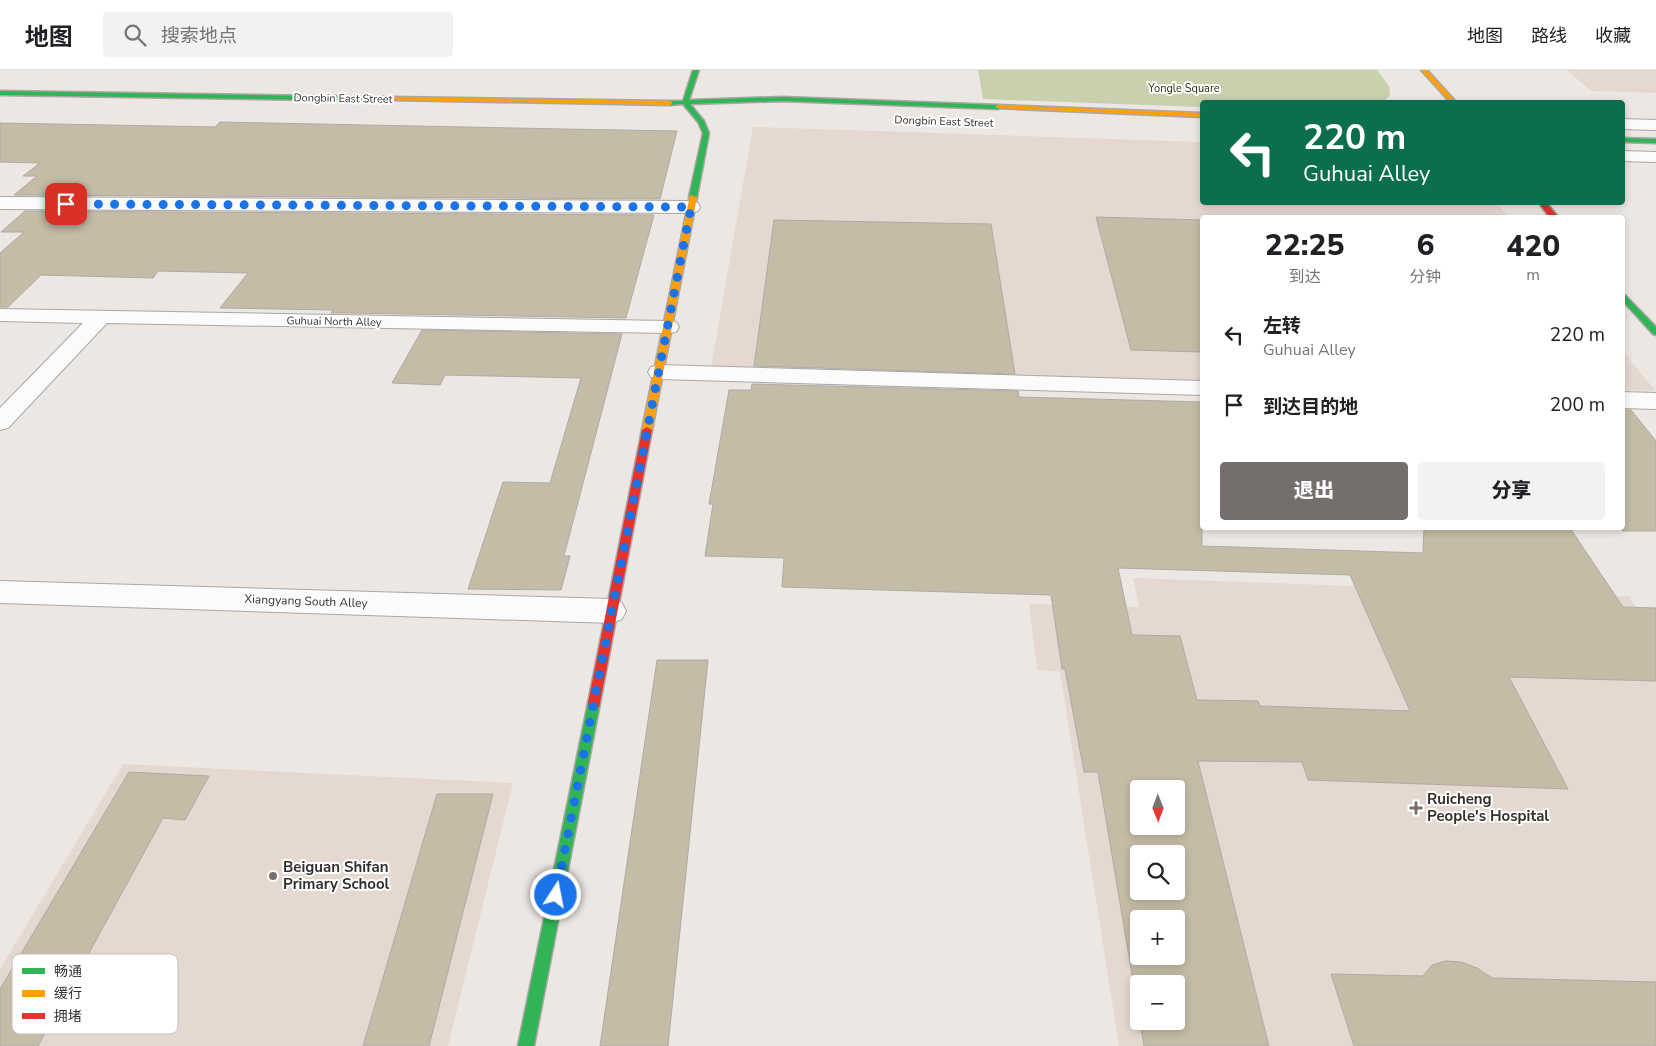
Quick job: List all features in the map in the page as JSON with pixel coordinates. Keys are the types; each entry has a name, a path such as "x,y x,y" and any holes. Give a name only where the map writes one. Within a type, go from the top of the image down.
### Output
{"main road":[{"path":"526,1046 706,133 701,122 685,103 696,70"},
{"path":"1424,70 1451,100"},
{"name":"Dongbin East Street","path":"0,93 685,103 783,99 1200,116"},
{"name":"Dongbin East Street","path":"685,103 760,112"},
{"path":"1625,140 1656,141"},
{"path":"1544,205 1552,215"},
{"path":"1625,297 1656,332"}],"street":[{"path":"1625,124 1656,125"},
{"path":"1625,156 1656,157"},
{"path":"0,203 691,207"},
{"name":"Guhuai North Alley","path":"0,315 668,327"},
{"path":"0,422 102,316"},
{"path":"659,372 1200,388"},
{"path":"1625,400 1656,401"},
{"name":"Xiangyang South Alley","path":"0,592 612,611"}],"shaded area":[{"path":"1567,70 1656,70 1656,93 1591,91"},
{"path":"753,127 1200,142 1200,205 1498,205 1507,215 1200,215 1200,380 711,367"},
{"path":"1625,354 1656,391 1625,390"},
{"name":"Ruicheng People's Hospital","path":"1133,578 1629,596 1656,637 1656,1046 1119,1046 1060,672 1037,670 1029,604 1139,607"},
{"name":"Beiguan Shifan Primary School","path":"123,764 513,783 448,1046 0,1046 0,969"}],"green space":[{"name":"Yongle Square","path":"978,70 1377,70 1389,86 1390,95 1385,100 1200,100 1200,107 983,99"}],"building":[{"path":"220,122 677,131 660,199 14,195 37,176 23,176 40,163 0,162 0,123 215,127"},
{"path":"25,211 654,215 626,318 331,313 333,310 220,308 248,273 158,271 153,278 41,275 8,307 0,307 0,253 24,232 1,232"},
{"path":"1096,217 1200,220 1200,352 1131,350"},
{"path":"774,220 991,224 1015,374 754,366"},
{"path":"422,330 622,334 564,556 570,556 561,590 468,589 503,482 550,483 581,378 445,375 440,385 392,383"},
{"path":"752,384 1018,391 1019,397 1200,402 1200,530 1202,530 1202,546 1423,553 1424,530 1571,530 1623,607 1656,608 1656,681 1509,677 1568,789 1308,780 1302,762 1198,761 1269,1046 1144,1046 1141,1030 1185,1030 1185,975 1132,975 1130,965 1185,965 1185,910 1130,910 1130,962 1098,772 1084,772 1065,669 1062,669 1051,595 782,587 784,558 705,556 713,504 709,504 729,390 751,390","holes":["1118,568 1350,575 1410,711 1260,706 1258,701 1197,700 1180,636 1132,635"]},
{"path":"1625,410 1631,410 1656,441 1656,531 1622,531 1625,530"},
{"path":"657,660 708,660 668,1046 600,1046"},
{"path":"129,772 209,776 185,820 163,818 88,954 21,954"},
{"path":"437,794 493,794 429,1046 363,1046"},
{"path":"1446,961 1461,962 1477,968 1492,978 1656,982 1656,1046 1354,1046 1331,974 1423,976 1432,965"},
{"path":"12,969 12,1034 45,1034 38,1046 0,1046 0,989"}],"traffic: fast":[{"path":"693,197 706,133 701,121 685,103 696,70"},
{"path":"0,93 391,99"},
{"path":"670,103 783,99 998,107"},
{"path":"1625,140 1656,141"},
{"path":"1625,297 1656,332"},
{"path":"526,1046 594,703"}],"traffic: slow":[{"path":"1424,70 1451,100"},
{"path":"391,99 670,103"},
{"path":"998,107 1200,115"},
{"path":"647,430 693,197"}],"traffic: jam":[{"path":"1544,205 1552,215"},
{"path":"594,703 647,430"}],"place":[{"name":"Ruicheng People's Hospital","path":"1416,808"},
{"name":"Beiguan Shifan Primary School","path":"273,876"}],"route":[{"path":"66,204 691,207 556,895"}]}
